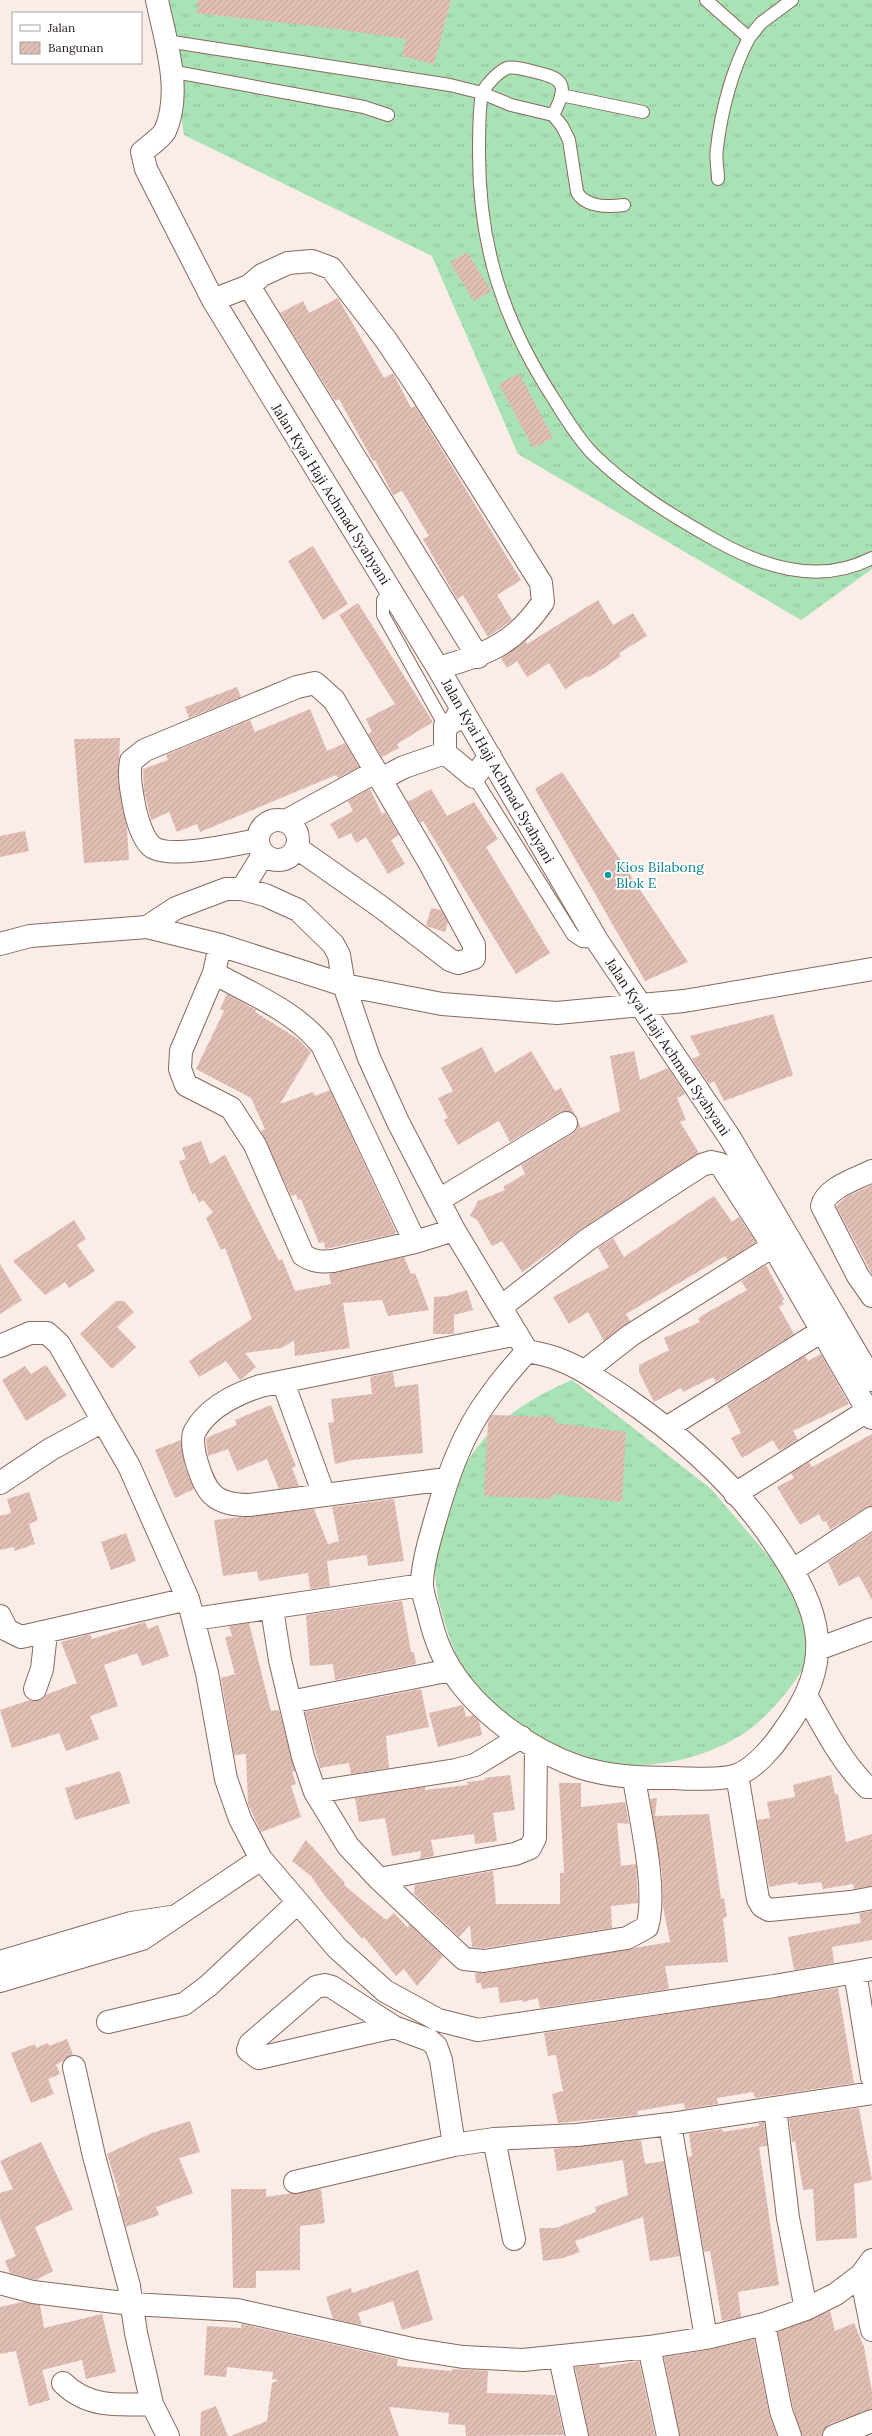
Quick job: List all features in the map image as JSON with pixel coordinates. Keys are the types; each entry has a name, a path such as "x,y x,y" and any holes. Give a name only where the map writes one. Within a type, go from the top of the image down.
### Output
{"street":[{"path":"157,0 166,41 170,71"},
{"name":"Jalan Kyai Haji Achmad Syahyani","path":"170,71 171,104 164,132 142,152 146,168 213,300 438,668 598,942 638,1005 691,1078 730,1138 872,1380"},
{"path":"213,300 249,286 262,275 288,263 312,261 331,268 386,340 419,389 541,583 543,602 533,617 505,642 478,657 438,668"},
{"path":"249,286 478,657"},
{"path":"260,848 182,852 166,851 152,847 145,838 138,821 129,773 131,761 146,750 297,687 315,683 334,700 429,862 474,945 474,958 458,963 446,958 381,907 297,848"},
{"path":"445,753 445,726 455,721 461,708"},
{"path":"286,821 378,775 445,753"},
{"path":"445,753 474,777 490,756"},
{"path":"242,889 260,848 264,826 278,820 286,821 293,825 297,832 297,848 293,855 286,859 271,860 260,848"},
{"path":"147,927 176,908 226,889 242,889 265,895 298,910 333,944 339,955 344,985 369,1058 398,1122 454,1230 522,1342"},
{"path":"0,944 30,936 147,927 220,945 344,985 442,1004 557,1013 684,1001 872,969"},
{"path":"220,945 214,973 181,1051 180,1069 186,1084 231,1108 239,1120 254,1144 303,1255 310,1260 320,1262 333,1261 415,1242 454,1230"},
{"path":"214,973 294,1017 312,1032 322,1045 415,1242"},
{"path":"439,1200 566,1123"},
{"path":"501,1307 587,1240 702,1165 711,1162 720,1164 774,1246 870,1414 735,1494"},
{"path":"871,1291 825,1214 822,1206 823,1200 833,1191 872,1171"},
{"path":"585,1371 631,1335 684,1300 774,1246"},
{"path":"668,1428 822,1331"},
{"path":"0,1346 30,1333 46,1333 58,1344 129,1466 191,1609 207,1673 226,1780 240,1819 261,1859 297,1903 337,1948 386,1991 438,2020 478,2030 863,1970 872,2077"},
{"path":"446,1479 250,1505 236,1505 212,1494 200,1473 194,1452 194,1432 205,1417 239,1393 283,1382 522,1342 585,1371 668,1428 704,1460 768,1533 793,1570 816,1619 818,1649 816,1670 807,1697 791,1722 764,1756 737,1775 696,1779 634,1778 579,1767 528,1742 500,1721 473,1697 451,1670 436,1642 422,1585 427,1549 446,1479 472,1424 522,1342"},
{"path":"283,1382 324,1495"},
{"path":"0,1483 51,1449 103,1421"},
{"path":"793,1570 872,1518"},
{"path":"0,1616 7,1630 20,1637 191,1609 272,1609 422,1585"},
{"path":"272,1609 280,1660 303,1757 315,1792 348,1846 379,1879 458,1954 469,1961 484,1961 627,1938 647,1927 652,1912 651,1892 634,1778"},
{"path":"818,1649 872,1629"},
{"path":"35,1689 42,1669 46,1632"},
{"path":"290,1702 451,1670"},
{"path":"807,1697 832,1742 854,1774 867,1787 872,1787"},
{"path":"315,1792 468,1767 528,1742"},
{"path":"379,1879 515,1854 530,1848 536,1838 528,1742"},
{"path":"737,1775 758,1899 762,1906 769,1910 851,1902 872,1898"},
{"path":"0,1981 142,1939 181,1915 261,1859"},
{"path":"108,2022 184,2004 208,1986 297,1903"},
{"path":"0,1962 131,1923 181,1915"},
{"path":"394,2027 259,2058 248,2050 250,2044 316,1987 325,1985 332,1987 394,2027 429,2040 436,2046 454,2145"},
{"path":"368,2009 386,1991"},
{"path":"74,2068 94,2156 132,2304 152,2404 168,2436"},
{"path":"295,2182 454,2145 494,2139 577,2135 670,2124 872,2093"},
{"path":"775,2108 788,2218 806,2309"},
{"path":"670,2124 706,2338"},
{"path":"494,2139 514,2239"},
{"path":"0,2283 33,2292 132,2304 237,2310 294,2322 343,2335 463,2357 523,2360 560,2358 650,2347 706,2338 764,2324 806,2309 836,2294 867,2267"},
{"path":"867,2267 872,2330"},
{"path":"764,2324 781,2411 790,2436"},
{"path":"650,2347 668,2436"},
{"path":"560,2358 577,2436"},
{"path":"63,2383 78,2396 90,2401 123,2405 152,2404"},
{"path":"834,2436 872,2421"}],"lane":[{"path":"706,0 749,38"},
{"path":"718,179 716,150 724,107 744,48 749,38 761,23 792,0"},
{"path":"166,41 450,85 482,93 511,105 553,115 562,126 568,140 577,192 580,198 586,202 600,205 624,205"},
{"path":"553,115 561,95 561,82 555,76 508,68 499,73 482,93 480,196 483,228 503,302 523,349 568,421 594,455 648,499 730,548 775,566 810,573 836,571 872,558"},
{"path":"170,71 364,106 388,115"},
{"path":"561,95 643,112"},
{"path":"390,591 382,600 383,615 445,726"},
{"path":"474,777 573,936 582,942 598,942"}],"green space":[{"path":"162,0 872,0 872,569 801,620 518,454 432,256 184,135"},
{"path":"572,1380 711,1489 797,1589 813,1653 802,1671 763,1718 739,1736 711,1750 681,1760 648,1764 616,1765 584,1760 555,1750 528,1736 487,1699 471,1680 458,1659 445,1623 437,1592 435,1570 436,1548 438,1538 464,1467 485,1438 510,1414 556,1387"}],"building":[{"path":"198,0 451,0 434,64 402,56 406,39 330,28 197,13"},
{"path":"467,252 491,291 474,301 450,262"},
{"path":"338,298 384,378 393,373 411,408 415,406 521,580 497,595 512,620 488,637 463,595 457,599 423,539 429,536 402,491 393,495 375,460 373,461 339,399 335,401 280,313 303,301 309,313"},
{"path":"519,373 553,438 533,448 499,384"},
{"path":"313,546 348,604 323,620 288,561"},
{"path":"598,600 613,625 633,613 647,636 619,653 621,656 604,668 587,678 586,676 565,689 549,663 527,677 517,661 507,668 501,658 526,641 527,644"},
{"path":"358,603 433,722 397,744 399,748 382,757 368,734 372,732 366,719 395,704 339,615"},
{"path":"237,687 241,697 189,718 185,707"},
{"path":"310,709 327,751 345,743 359,767 338,778 336,775 200,832 197,824 177,832 169,812 151,820 144,790 143,769 168,760 166,755 250,720 255,732"},
{"path":"120,738 118,781 127,829 129,860 84,863 74,739"},
{"name":"Kios Bilabong Blok E","path":"562,772 688,962 645,981 535,789"},
{"path":"370,789 382,814 385,812 399,835 391,840 405,864 388,874 366,837 356,843 351,833 339,839 330,824 353,811 348,801"},
{"path":"431,789 447,816 474,802 498,839 486,847 550,953 516,974 423,821 420,822 407,800 410,801"},
{"path":"25,831 29,851 0,857 0,836"},
{"path":"431,908 441,910 448,922 445,932 426,926"},
{"path":"227,994 256,1010 255,1012 298,1039 311,1052 280,1104 313,1092 315,1096 330,1090 396,1232 394,1234 325,1249 324,1242 319,1243 301,1199 298,1200 296,1194 291,1196 261,1131 265,1129 251,1098 196,1069 224,1011 220,1009"},
{"path":"773,1014 793,1075 724,1101 714,1081 709,1084 692,1059 700,1055 690,1036"},
{"path":"482,1047 495,1073 531,1051 555,1091 561,1088 575,1115 566,1111 560,1112 510,1142 499,1121 458,1145 444,1120 448,1118 438,1098 453,1091 441,1068"},
{"path":"634,1051 640,1080 668,1068 685,1094 677,1098 686,1120 680,1122 699,1153 580,1230 522,1272 502,1241 492,1246 477,1220 470,1216 478,1201 505,1190 503,1187 525,1174 521,1165 572,1134 577,1129 578,1121 581,1128 620,1111 610,1056"},
{"path":"201,1141 210,1164 225,1155 279,1261 282,1259 295,1291 331,1284 329,1274 404,1257 411,1274 415,1273 429,1310 388,1316 382,1300 343,1303 350,1348 295,1356 294,1340 282,1348 245,1353 256,1367 240,1380 226,1361 199,1377 189,1361 252,1319 225,1248 221,1250 206,1218 213,1212 203,1200 199,1203 195,1193 192,1194 179,1161 186,1159 182,1148"},
{"path":"872,1185 872,1274 836,1206 846,1197"},
{"path":"714,1196 732,1222 739,1217 756,1242 728,1260 725,1256 626,1314 630,1321 604,1341 588,1312 569,1324 553,1297 609,1267 598,1248 613,1238 624,1257"},
{"path":"74,1220 86,1239 77,1245 95,1271 69,1288 65,1282 45,1295 13,1261"},
{"path":"0,1264 22,1300 0,1314"},
{"path":"766,1265 784,1299 782,1301 784,1304 779,1307 794,1334 716,1382 713,1377 683,1392 681,1388 654,1402 639,1372 639,1365 669,1350 664,1338 700,1322 698,1319 701,1316 747,1290 741,1281"},
{"path":"467,1290 473,1310 454,1315 454,1334 433,1334 434,1297 447,1296"},
{"path":"116,1301 124,1301 134,1312 117,1327 136,1347 112,1369 80,1334"},
{"path":"821,1354 849,1404 793,1431 798,1440 779,1451 773,1440 742,1458 731,1438 741,1433 727,1405 805,1356 808,1361"},
{"path":"46,1365 67,1396 26,1421 2,1380 25,1366 31,1374"},
{"path":"393,1372 395,1387 418,1384 423,1453 352,1460 335,1464 328,1423 334,1422 331,1399 372,1394 370,1377"},
{"path":"271,1405 296,1466 292,1468 299,1486 279,1489 267,1459 237,1471 228,1449 208,1456 206,1438 237,1425 235,1420"},
{"path":"492,1415 555,1417 555,1423 626,1432 622,1502 553,1494 553,1499 484,1496 488,1422"},
{"path":"872,1434 872,1506 865,1508 830,1530 826,1521 823,1522 819,1514 800,1525 777,1487 794,1478 791,1473 809,1462 812,1467"},
{"path":"181,1440 185,1467 194,1489 175,1498 155,1450"},
{"path":"29,1492 38,1520 29,1524 35,1544 15,1551 14,1547 0,1550 0,1516 11,1513 7,1499"},
{"path":"394,1499 404,1561 368,1566 367,1555 327,1561 330,1586 310,1589 308,1573 259,1581 257,1571 223,1576 214,1520 314,1509 328,1544 339,1541 332,1507"},
{"path":"126,1533 136,1561 111,1570 101,1542"},
{"path":"872,1533 872,1600 859,1576 839,1586 828,1562"},
{"path":"402,1601 411,1652 414,1652 416,1664 335,1680 333,1664 310,1666 306,1615"},
{"path":"145,1622 148,1629 158,1625 169,1656 142,1666 137,1653 104,1665 118,1706 90,1716 99,1739 66,1751 59,1733 12,1748 0,1710 30,1700 38,1701 45,1695 77,1683 61,1642 90,1634 92,1639"},
{"path":"249,1623 271,1711 279,1710 295,1771 292,1772 296,1784 291,1786 301,1817 261,1832 248,1804 246,1754 234,1755 221,1678 235,1674 225,1637 232,1636 229,1626"},
{"path":"421,1689 429,1727 386,1736 389,1768 351,1774 349,1763 320,1768 305,1712"},
{"path":"463,1705 466,1717 473,1715 479,1721 482,1735 438,1747 429,1713"},
{"path":"120,1771 130,1803 75,1820 65,1788"},
{"path":"510,1775 515,1810 493,1813 497,1841 475,1844 474,1834 431,1840 434,1856 420,1859 421,1851 392,1856 385,1818 359,1822 355,1798 425,1787 425,1790 468,1785 467,1782 485,1780 484,1778"},
{"path":"831,1775 835,1794 838,1794 846,1842 872,1834 872,1886 854,1889 853,1884 823,1889 821,1882 798,1885 797,1882 769,1887 757,1820 770,1818 767,1802 795,1797 793,1785"},
{"path":"559,1783 581,1783 581,1807 625,1802 629,1824 617,1823 621,1866 636,1864 638,1903 611,1906 612,1928 484,1948 472,1947 470,1925 459,1937 414,1894 415,1885 493,1871 496,1904 560,1904 560,1873 564,1873"},
{"path":"657,1798 655,1816 709,1814 721,1899 724,1898 727,1917 723,1918 728,1962 665,1966 669,1989 540,2008 538,1998 523,2002 522,2000 500,2003 498,1987 482,1989 481,1983 476,1983 475,1973 486,1973 670,1942 663,1907 662,1873 650,1799"},
{"path":"306,1840 345,1883 344,1885 386,1920 394,1913 408,1928 409,1924 443,1956 417,1986 404,1969 396,1976 364,1937 362,1939 324,1895 311,1876 292,1861"},
{"path":"872,1911 872,1940 832,1947 834,1963 794,1970 788,1937 861,1923 859,1913"},
{"path":"838,1988 854,2083 755,2098 753,2092 717,2098 718,2104 685,2109 684,2103 637,2111 638,2115 558,2123 552,2094 563,2091 556,2055 548,2056 544,2033"},
{"path":"67,2039 73,2055 56,2065 60,2074 48,2079 54,2094 31,2103 11,2053 35,2044 36,2048 48,2043 49,2046"},
{"path":"859,2108 872,2180 854,2184 857,2238 816,2241 813,2189 803,2190 795,2141 792,2142 789,2118"},
{"path":"190,2121 200,2152 179,2158 193,2193 156,2207 159,2215 126,2227 118,2197 120,2196 107,2154 152,2133"},
{"path":"764,2122 767,2146 759,2147 779,2285 738,2292 741,2317 722,2321 710,2251 704,2252 688,2157 692,2156 689,2134 722,2129 723,2132 759,2126 759,2123"},
{"path":"641,2140 645,2164 664,2161 680,2256 650,2261 643,2217 575,2241 580,2252 563,2258 543,2261 539,2228 556,2228 596,2212 595,2207 628,2195 623,2160 557,2171 554,2149"},
{"path":"41,2142 73,2209 35,2227 53,2271 36,2280 10,2273 5,2261 16,2256 0,2218 0,2193 13,2189 0,2161"},
{"path":"231,2189 266,2189 266,2197 321,2189 325,2223 300,2226 300,2270 256,2271 256,2288 233,2288"},
{"path":"418,2270 433,2320 402,2330 393,2301 358,2313 362,2325 333,2319 326,2297 351,2288 352,2293"},
{"path":"22,2302 40,2305 44,2328 102,2314 116,2372 86,2379 82,2360 42,2370 50,2400 29,2406 16,2351 0,2354 0,2307"},
{"path":"830,2311 835,2331 854,2323 864,2347 872,2392 872,2409 829,2424 824,2429 822,2436 802,2436 793,2408 778,2332"},
{"path":"242,2324 398,2359 397,2366 451,2371 452,2369 488,2371 487,2393 555,2395 564,2435 466,2436 465,2425 448,2424 449,2413 389,2407 399,2436 231,2436 267,2421 272,2383 279,2380 272,2379 273,2372 227,2367 226,2377 204,2375 207,2326 241,2328"},
{"path":"754,2339 769,2413 777,2436 680,2436 664,2357 708,2350"},
{"path":"639,2361 655,2436 589,2436 575,2367 599,2365 600,2368"},
{"path":"216,2406 228,2436 200,2436 201,2412"}],"place":[{"name":"Kios Bilabong Blok E","path":"608,875"}]}
